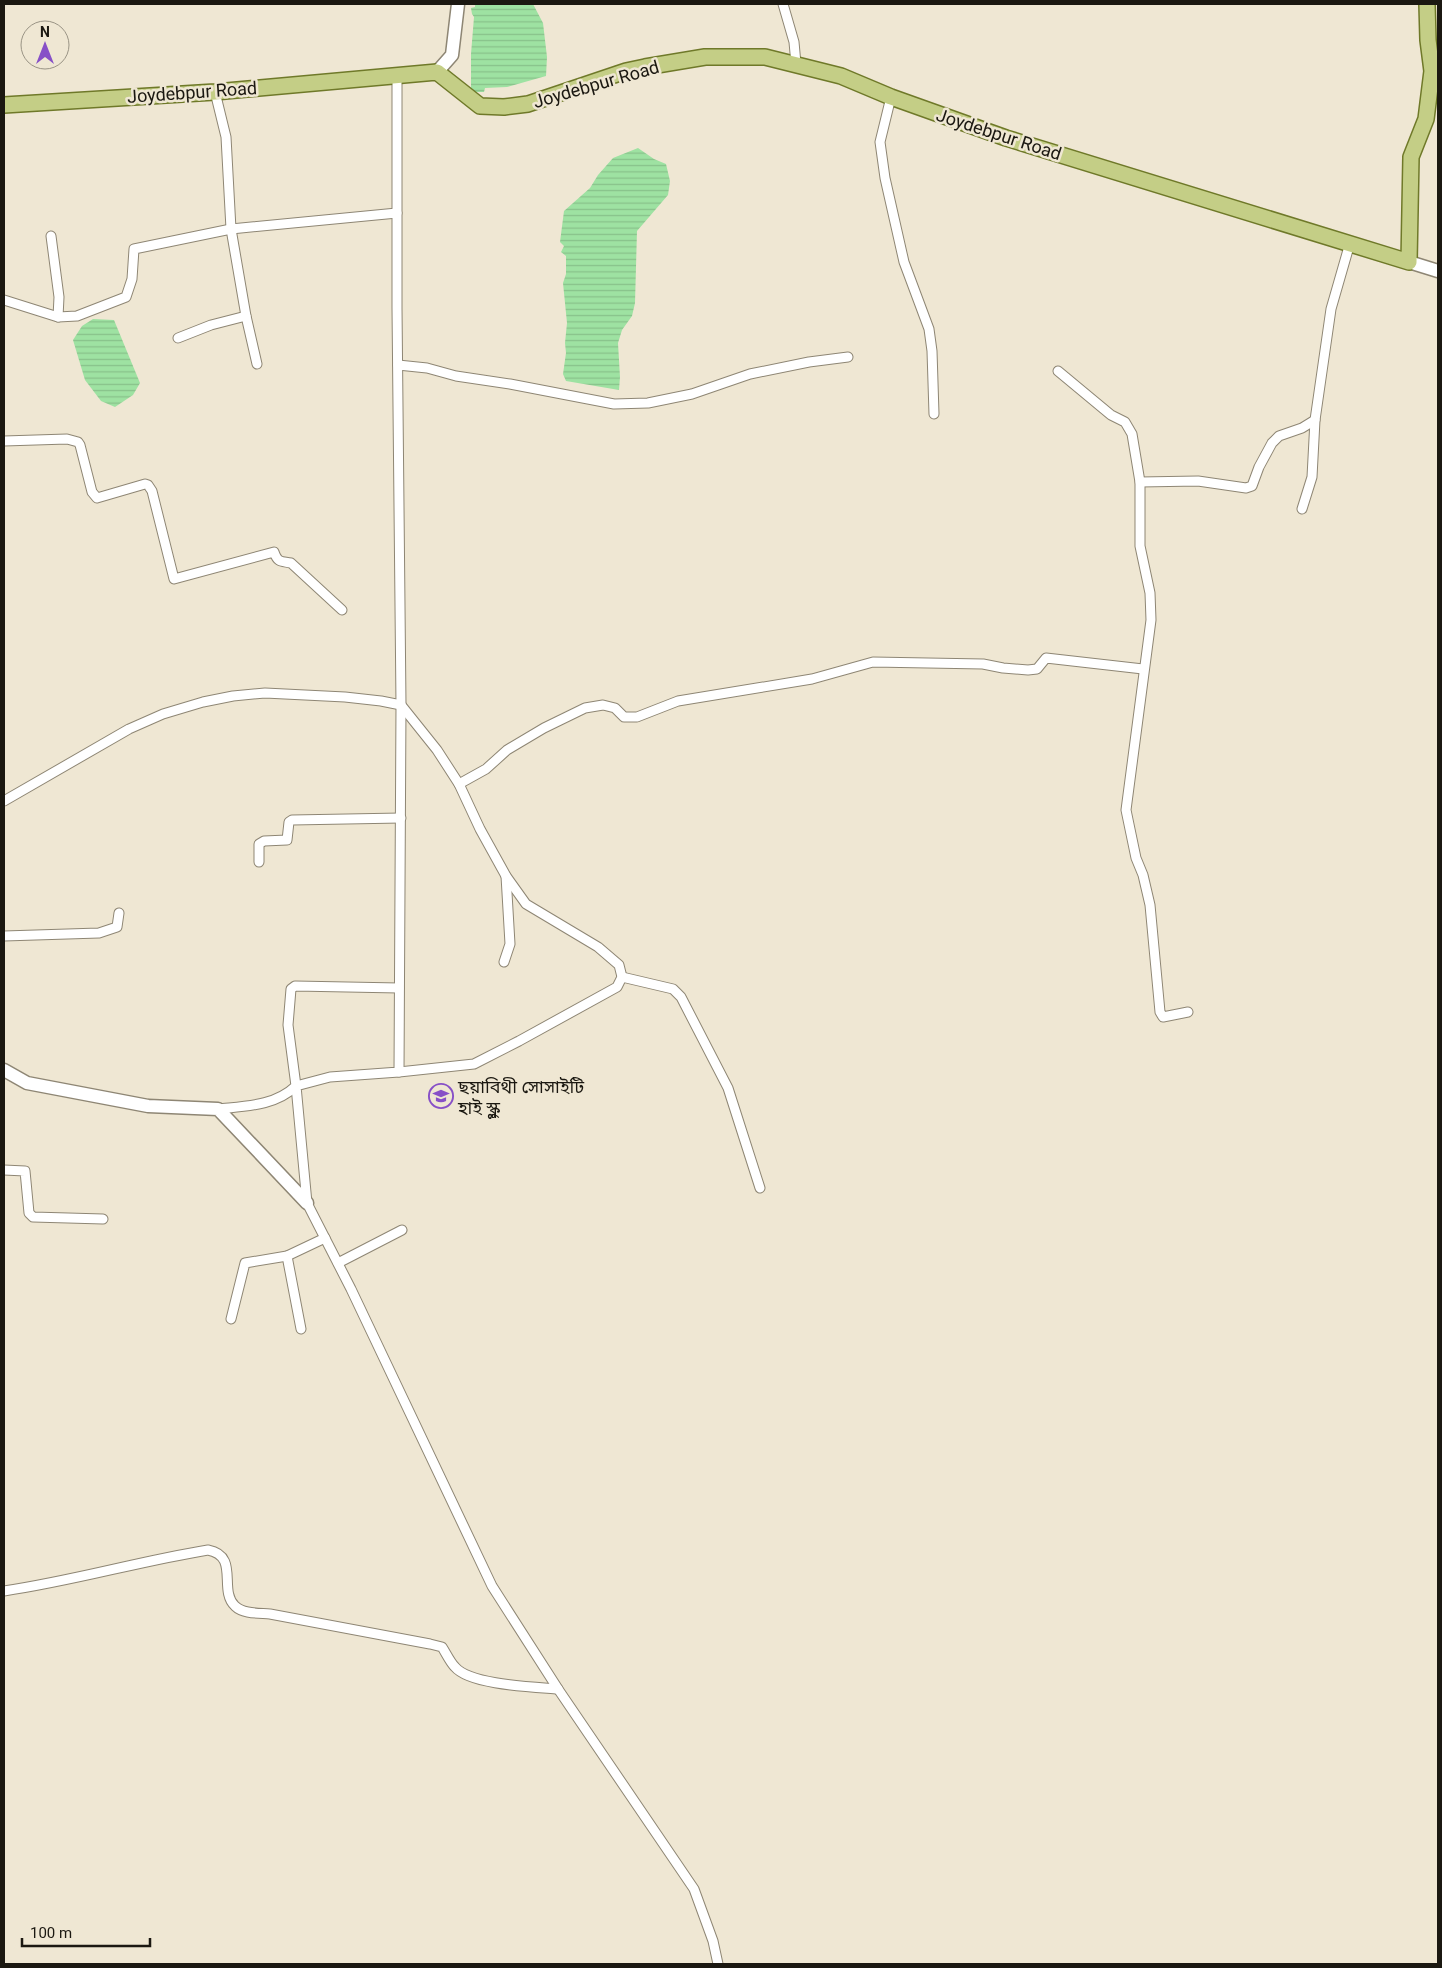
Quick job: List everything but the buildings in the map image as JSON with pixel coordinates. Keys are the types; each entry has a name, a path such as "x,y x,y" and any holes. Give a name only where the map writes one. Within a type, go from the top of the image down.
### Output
{"main road":[{"path":"437,72 452,55 458,4"},
{"path":"1427,4 1433,40 1432,71 1426,119 1411,156 1409,262 1438,271"},
{"name":"Joydebpur Road","path":"4,105 215,92 397,74 437,72 480,106 504,107 528,104 626,71 705,57 765,57 841,76 891,97 1006,138 1409,262"},
{"path":"4,1070 27,1082 148,1106 218,1109 307,1203"}],"street":[{"path":"783,4 794,42 796,64"},
{"path":"397,74 401,705 399,1072"},
{"path":"215,92 226,137 231,228 246,316 257,364"},
{"path":"891,97 880,142 883,169 904,262 929,329 932,351 934,414"},
{"path":"4,300 58,317 77,316 126,297 132,279 134,249 231,228 397,213"},
{"path":"51,236 59,297 58,317"},
{"path":"1302,509 1312,477 1315,420 1331,309 1350,243"},
{"path":"178,338 211,325 246,316"},
{"path":"398,365 427,368 456,376 510,384 614,404 648,403 692,394 750,374 809,362 848,357"},
{"path":"1058,371 1111,414 1125,422 1132,434 1140,482 1140,546 1150,593 1151,620 1143,669 1126,810 1136,858 1143,875 1150,905 1160,1012 1162,1017 1188,1012"},
{"path":"1140,482 1198,481 1246,488 1252,486 1259,467 1272,443 1279,436 1302,428 1315,420"},
{"path":"4,441 67,439 78,442 92,492 97,498 145,484 150,486 174,579 274,552 278,560 284,563 291,563 342,610"},
{"path":"459,784 486,769 507,750 544,728 585,708 603,705 614,708 624,716 630,718 637,717 678,701 812,679 874,662 983,664 1028,670 1037,669 1046,658 1143,669"},
{"path":"4,800 128,729 163,714 203,702 233,696 265,693 345,697 401,705 437,750 459,784 480,829 506,876 526,904 598,947 619,964 622,977 617,987 474,1064 330,1077 296,1086 276,1100 253,1106 218,1109"},
{"path":"259,862 259,844 264,841 287,840 288,825 292,820 401,818"},
{"path":"504,962 510,944 506,876"},
{"path":"4,936 99,933 117,926 119,913"},
{"path":"622,977 673,990 681,997 728,1088 760,1188"},
{"path":"400,988 295,986 291,989 288,1025 307,1203 338,1263 492,1586 558,1690 694,1889 718,1964"},
{"path":"4,1170 25,1171 29,1213 33,1217 103,1219"},
{"path":"338,1263 402,1230"},
{"path":"231,1319 245,1263 287,1256 325,1238"},
{"path":"287,1256 301,1329"},
{"path":"4,1591 43,1586 208,1550 217,1552 223,1558 230,1600 236,1607 250,1612 270,1614 442,1647 455,1668 463,1674 496,1684 558,1690"}],"shaded area":[{"path":"475,4 533,4 543,23 547,57 546,76 507,87 485,88 484,92 475,92 471,88 474,17 471,8 475,7"},
{"path":"638,148 654,159 666,164 670,181 668,195 637,231 635,303 632,316 622,330 618,343 619,390 566,381 563,374 567,323 563,283 566,274 566,256 561,252 564,246 560,242 564,211 590,188 598,175 613,158"},
{"path":"93,319 114,320 140,383 133,395 115,407 101,401 85,380 73,340 82,326"}],"place":[{"name":"ছয়াবিথী সোসাইটি হাই স্কুল","path":"441,1096"}]}
